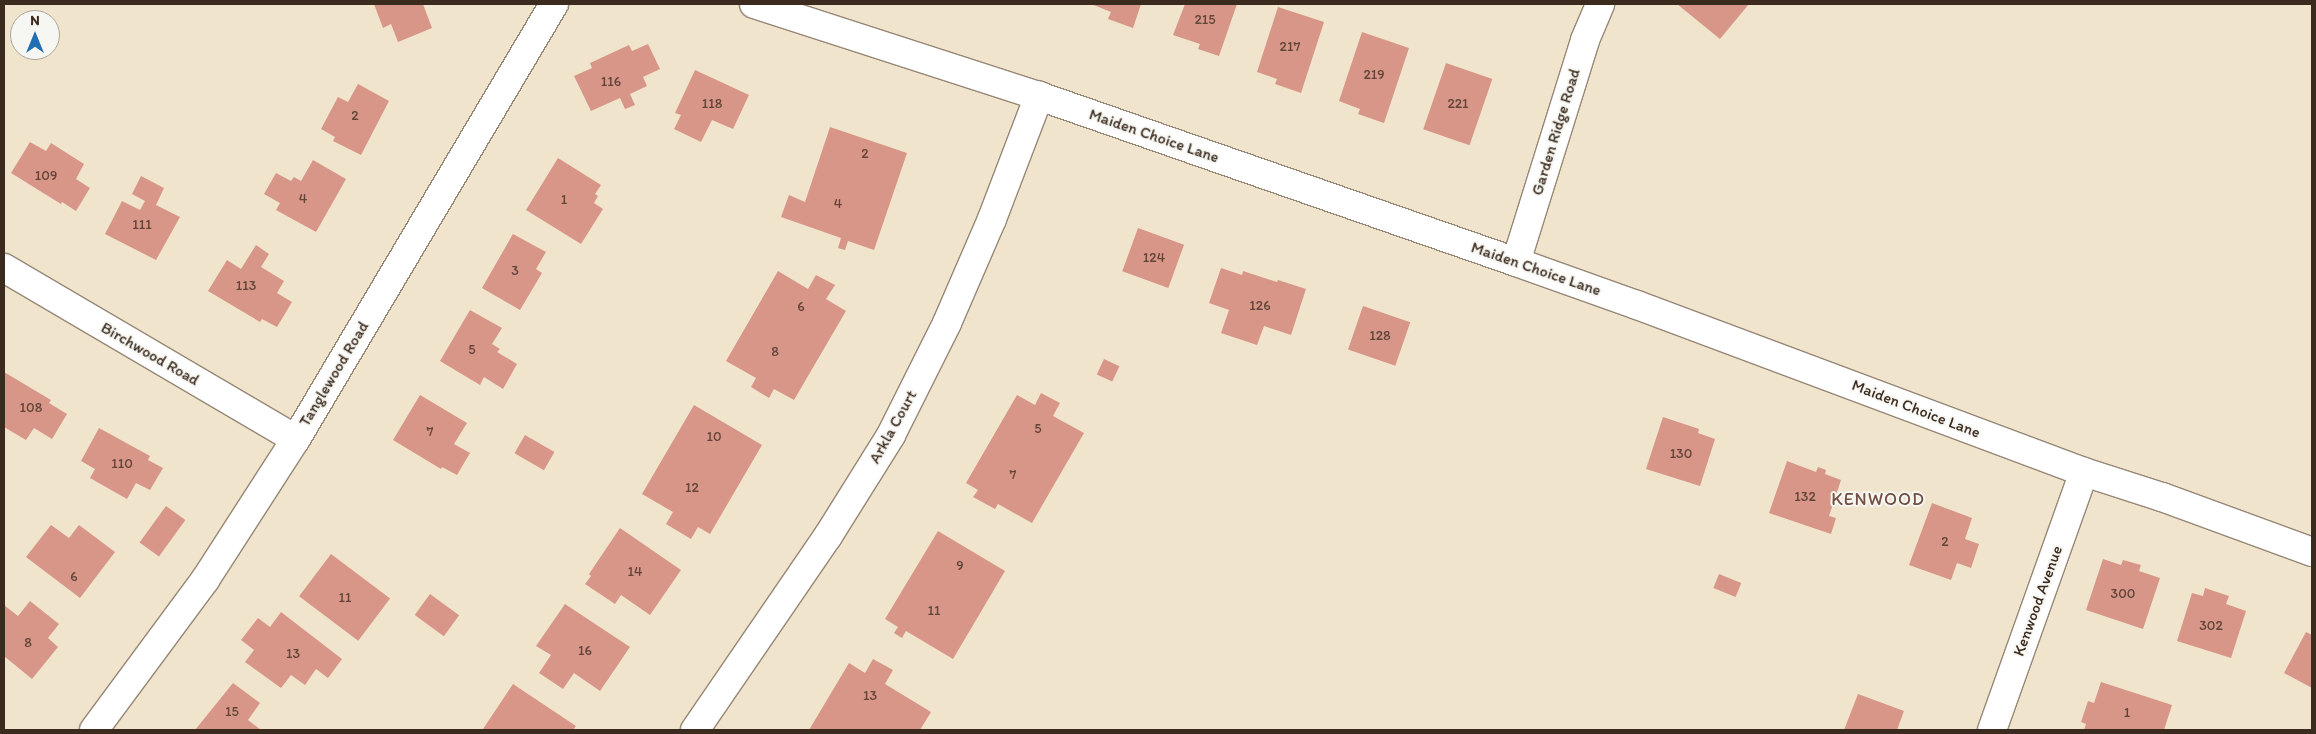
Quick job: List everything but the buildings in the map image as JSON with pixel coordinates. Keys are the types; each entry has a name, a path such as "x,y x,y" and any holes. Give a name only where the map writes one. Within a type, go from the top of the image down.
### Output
{"street":[{"name":"Tanglewood Road","path":"94,730 206,580 296,439 554,4"},
{"name":"Maiden Choice Lane","path":"754,4 1038,96 1637,304 2084,472 2162,497 2312,552"},
{"name":"Garden Ridge Road","path":"1516,262 1586,40 1600,4"},
{"name":"Arkla Court","path":"695,730 828,536 891,435 951,314 992,219 1038,96"},
{"name":"Birchwood Road","path":"4,268 296,439"},
{"name":"Kenwood Avenue","path":"1992,730 2084,472"}],"district":[{"name":"KENWOOD","path":"1878,499"}]}
